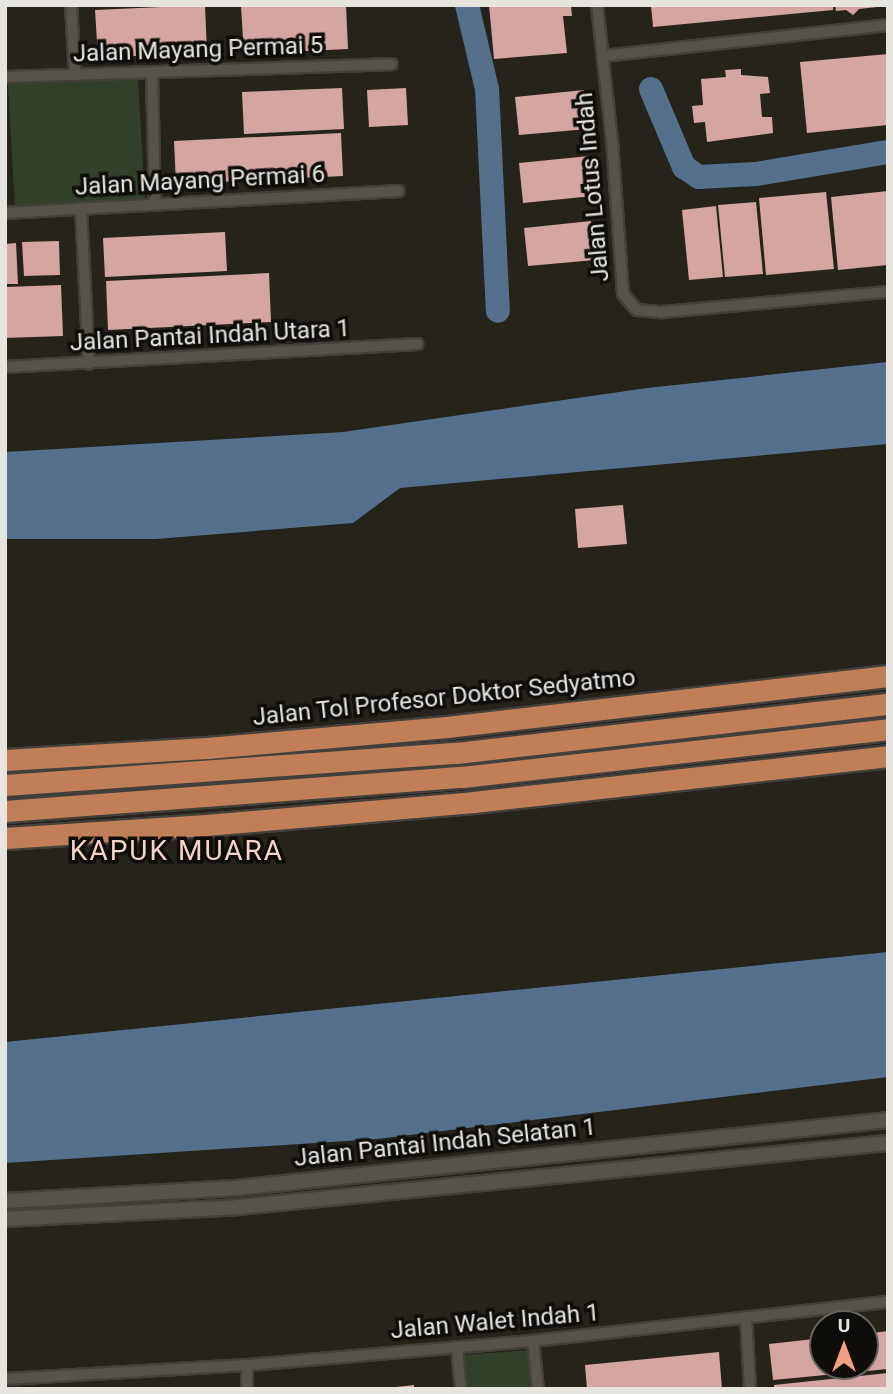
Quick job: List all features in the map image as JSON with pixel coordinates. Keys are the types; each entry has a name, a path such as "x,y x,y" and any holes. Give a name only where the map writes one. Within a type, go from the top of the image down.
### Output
{"highway":[{"name":"Jalan Tol Profesor Doktor Sedyatmo","path":"5,760 207,748 447,727 888,676"},
{"name":"Jalan Tol Profesor Doktor Sedyatmo","path":"5,785 456,753 888,704"},
{"path":"5,811 462,777 888,729"},
{"path":"5,838 206,825 474,802 888,756"}],"street":[{"path":"71,5 75,75"},
{"name":"Jalan Lotus Indah","path":"597,5 623,294 637,310 662,312 888,292"},
{"name":"Jalan Lotus Indah","path":"603,56 888,25"},
{"name":"Jalan Mayang Permai 5","path":"5,77 392,64"},
{"path":"152,72 155,205"},
{"name":"Jalan Mayang Permai 6","path":"5,213 398,191"},
{"path":"81,208 89,364"},
{"name":"Jalan Pantai Indah Utara 1","path":"5,367 417,344"},
{"name":"Jalan Pantai Indah Selatan 1","path":"5,1201 236,1188 888,1120"},
{"name":"Jalan Pantai Indah Selatan 1","path":"5,1219 238,1207 888,1143"},
{"path":"236,1188 238,1207"},
{"name":"Jalan Walet Indah 1","path":"5,1379 247,1365 533,1341 888,1302"},
{"path":"746,1317 750,1389"},
{"path":"533,1341 538,1389"},
{"path":"457,1347 461,1389"},
{"path":"247,1365 247,1389"}],"green space":[{"path":"138,78 145,203 15,210 8,84"},
{"path":"528,1350 532,1389 467,1389 464,1355"}],"water":[{"path":"888,362 888,444 400,488 353,523 156,539 5,539 5,452 343,432 647,388"},
{"path":"888,952 888,1077 377,1139 5,1163 5,1042"}],"building":[{"path":"205,5 207,52 98,58 95,10"},
{"path":"346,5 348,49 244,54 241,6"},
{"path":"489,5 571,5 572,16 563,16 567,53 494,59"},
{"path":"651,5 833,5 833,10 653,27"},
{"path":"835,5 877,7 859,9 853,15 846,10 836,11"},
{"path":"888,54 888,125 807,133 800,62"},
{"path":"741,69 741,75 768,77 770,93 760,94 762,117 772,117 773,133 707,142 705,122 694,123 692,106 703,105 701,79 726,77 725,70"},
{"path":"342,88 344,129 244,134 242,92"},
{"path":"406,88 408,125 369,127 367,90"},
{"path":"584,90 588,129 519,135 515,97"},
{"path":"341,133 343,176 176,184 174,141"},
{"path":"589,156 593,196 523,203 519,163"},
{"path":"888,191 888,265 838,270 831,197"},
{"path":"826,192 834,269 766,275 759,198"},
{"path":"756,202 763,274 725,277 718,205"},
{"path":"716,206 723,277 689,280 682,210"},
{"path":"591,221 595,260 528,266 524,228"},
{"path":"225,232 227,271 105,277 103,238"},
{"path":"59,241 60,275 24,276 22,242"},
{"path":"16,243 18,284 5,284 5,244"},
{"path":"269,273 271,322 108,330 106,281"},
{"path":"61,285 63,336 5,338 5,287"},
{"path":"623,505 627,544 578,548 575,509"},
{"path":"888,1331 888,1369 879,1370 879,1332"},
{"path":"809,1340 809,1377 773,1380 769,1344"},
{"path":"719,1352 722,1389 587,1389 585,1365"},
{"path":"888,1373 888,1389 774,1389 774,1385 822,1380 879,1380 879,1374"},
{"path":"414,1385 414,1389 396,1389 396,1387"}],"waterway":[{"path":"467,5 487,89 498,311"},
{"path":"651,89 684,167 699,177 756,174 888,152"}],"district":[{"name":"KAPUK MUARA","path":"177,851"}]}
